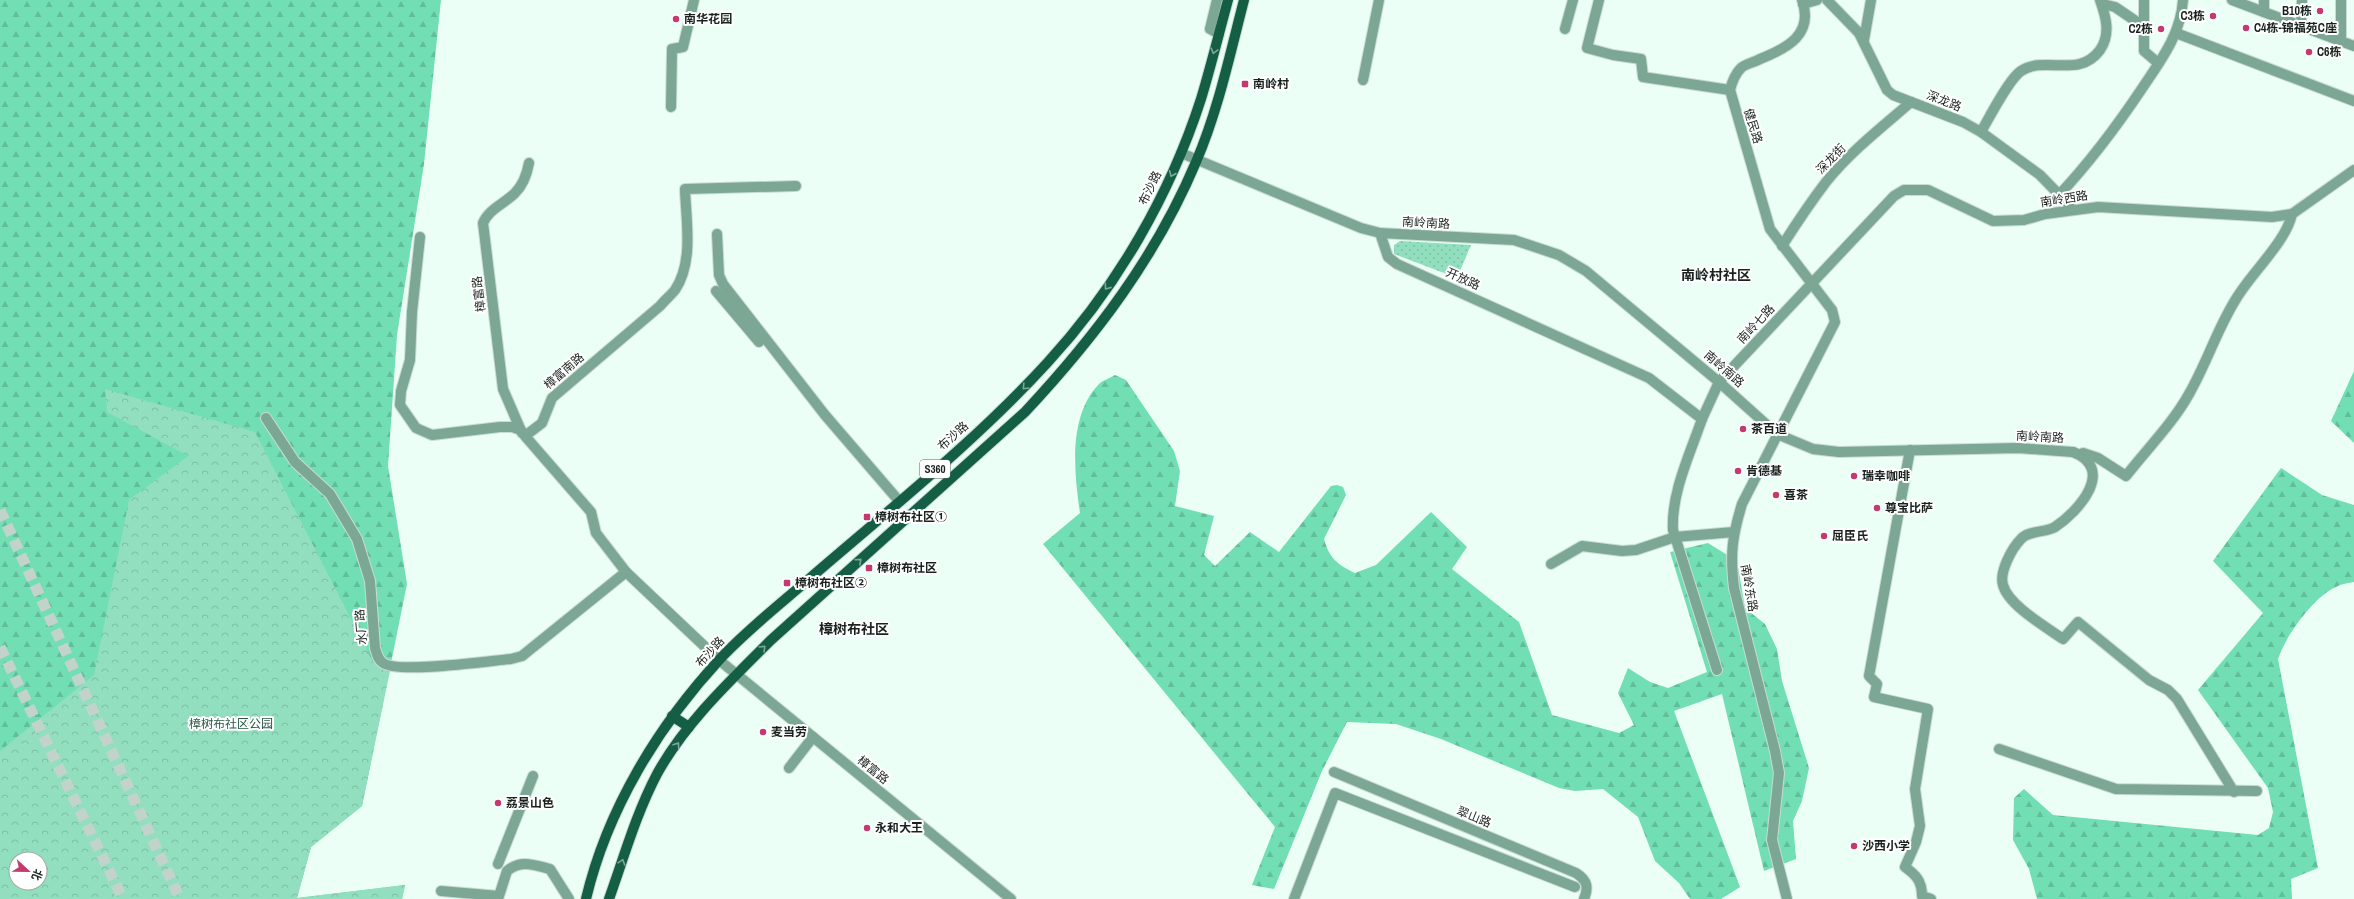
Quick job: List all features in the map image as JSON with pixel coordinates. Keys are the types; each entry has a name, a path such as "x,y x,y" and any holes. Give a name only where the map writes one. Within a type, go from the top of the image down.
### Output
{"main road":[{"name":"布沙路","path":"586,899 594,865 641,764 672,716 719,660 738,641 1015,397 1081,323 1113,279 1142,233 1165,191 1181,153 1201,99 1228,0"},
{"name":"S360","path":"609,899 641,809 658,774 689,727 737,674 771,640 1025,412 1062,373 1128,289 1176,206 1197,161 1217,103 1244,0"},
{"path":"672,716 689,727"}],"street":[{"path":"671,107 672,49 683,47 694,0"},
{"path":"1217,0 1210,30 1218,34"},
{"path":"1363,80 1378,0"},
{"path":"1565,29 1573,0"},
{"path":"1599,0 1587,48 1613,55 1641,59 1643,76 1730,90 1732,80 1742,67 1775,54 1791,43 1802,31 1806,20 1803,2 1817,0"},
{"name":"深龙路","path":"1827,0 1859,32 1887,90 1911,102 1963,122 1981,132 2040,175 2074,210"},
{"path":"1864,40 1871,0"},
{"path":"2144,0 2144,51 2158,63"},
{"path":"2059,195 2088,164 2111,135 2158,63 2176,33 2182,16 2183,0"},
{"path":"2232,0 2354,46"},
{"path":"2264,0 2264,12"},
{"path":"2301,26 2302,0"},
{"path":"2341,0 2341,41"},
{"path":"2101,2 2115,7 2143,26"},
{"path":"1981,132 2020,72 2030,66 2079,64 2089,61 2098,53 2103,46 2107,31 2101,2"},
{"path":"2176,33 2354,101"},
{"name":"健民路","path":"1730,90 1762,206 1770,229 1811,284"},
{"name":"深龙街","path":"1782,246 1798,220 1827,181 1867,141 1911,102"},
{"path":"1181,153 1197,161 1361,228 1380,233"},
{"name":"樟富路","path":"523,433 503,389 483,223 487,214 516,193 525,178 530,163"},
{"name":"南岭西路","path":"1811,284 1894,196 1904,190 1928,190 1993,221 2024,220 2045,214 2098,207 2272,217 2292,214 2354,170"},
{"name":"樟富南路","path":"523,433 542,423 552,398 660,306 675,290 685,265 687,247 686,189 796,186"},
{"name":"南岭南路","path":"1380,233 1514,240 1559,255 1586,271 1719,382 1777,434 1813,449 1839,452 2018,448 2085,453 2098,458 2126,476 2189,395 2218,330 2236,298 2255,270 2289,227 2292,214"},
{"name":"开放路","path":"1380,233 1388,257 1397,264 1649,378 1702,419"},
{"path":"717,234 719,275 722,284 825,415 897,502"},
{"path":"420,237 412,312 410,360 401,391 400,405 416,428 432,434 512,427 523,433 591,512 596,533 626,572 719,660"},
{"name":"南岭七路","path":"1719,382 1811,284"},
{"name":"南岭东路","path":"1787,899 1772,840 1779,773 1734,588 1731,557 1734,532 1742,504 1834,326 1835,318 1832,310 1811,284"},
{"path":"716,291 897,502"},
{"path":"1717,670 1675,537 1672,514 1702,419 1719,382"},
{"name":"水厂路","path":"266,418 290,457 330,494 357,539 370,581 375,648 378,658 384,664 403,667 436,666 511,659 522,656 626,572"},
{"path":"1910,450 1868,676 1876,684 1874,697 1928,709 1915,789 1920,826 1916,842 1905,867 1919,878 1922,888 1922,896 1931,899"},
{"path":"2073,452 2083,456 2090,462 2094,474 2092,484 2083,501 2068,517 2049,530 2022,538 2004,569 2002,584 2008,598 2063,639 2078,622 2149,680 2168,690 2177,699 2234,792"},
{"path":"1551,564 1582,546 1622,552 1636,550 1675,537 1734,532"},
{"name":"樟富路","path":"719,660 1011,899"},
{"path":"789,768 813,737"},
{"path":"1999,749 2116,789 2234,792 2257,791"},
{"name":"翠山路","path":"1334,772 1576,873 1586,881 1587,890 1584,899"},
{"path":"498,864 532,776"},
{"path":"1294,899 1335,794 1575,887"},
{"path":"441,891 499,896 507,870 519,864 528,863 550,869 569,899"}],"green space":[{"path":"0,0 441,0 424,164 397,335 388,466 407,584 362,806 311,847 297,898 405,885 402,899 0,899"},
{"path":"1400,241 1471,245 1457,278 1394,254 1394,245"},
{"path":"2354,371 2354,443 2331,421"},
{"path":"1115,375 1126,380 1174,451 1180,471 1175,506 1214,516 1204,555 1215,566 1250,532 1279,552 1331,486 1337,485 1343,487 1346,495 1324,539 1326,546 1335,560 1355,573 1376,565 1431,512 1467,547 1452,569 1519,622 1552,715 1619,733 1634,725 1618,693 1628,668 1650,682 1668,688 1707,672 1670,552 1708,543 1737,561 1745,608 1765,624 1777,649 1782,681 1809,768 1802,801 1793,821 1796,859 1764,871 1722,694 1674,711 1740,887 1721,899 1690,899 1679,883 1655,861 1638,817 1603,789 1575,791 1559,788 1441,739 1396,724 1347,722 1322,771 1274,889 1252,885 1275,827 1043,544 1080,513 1075,463 1078,428 1082,412 1089,397 1099,384"},
{"name":"樟树布社区公园","path":"105,389 255,432 372,660 390,671 362,806 311,847 297,898 405,885 402,899 0,899 0,751 94,675 129,500 188,456 107,412"},
{"path":"2281,468 2322,495 2354,505 2354,582 2338,586 2327,592 2310,608 2301,618 2287,640 2278,659 2318,868 2291,879 2292,899 2037,899 2029,869 2013,840 2014,798 2024,789 2053,815 2258,835 2269,828 2273,812 2268,788 2198,690 2263,613 2213,561"}],"tunnel":[{"path":"0,510 180,899"},
{"path":"0,647 123,899"}],"place":[{"name":"B10栋","path":"2320,11"},
{"name":"C3栋","path":"2213,16"},
{"name":"南华花园","path":"676,19"},
{"name":"C4栋-锦福苑C座","path":"2246,28"},
{"name":"C2栋","path":"2161,29"},
{"name":"C6栋","path":"2309,52"},
{"name":"南岭村","path":"1245,84"},
{"name":"茶百道","path":"1743,429"},
{"name":"肯德基","path":"1738,471"},
{"name":"瑞幸咖啡","path":"1854,476"},
{"name":"喜茶","path":"1776,495"},
{"name":"尊宝比萨","path":"1877,508"},
{"name":"樟树布社区①","path":"867,517"},
{"name":"屈臣氏","path":"1824,536"},
{"name":"樟树布社区","path":"869,568"},
{"name":"樟树布社区②","path":"787,583"},
{"name":"麦当劳","path":"763,732"},
{"name":"荔景山色","path":"498,803"},
{"name":"永和大王","path":"867,828"},
{"name":"沙西小学","path":"1854,846"}],"district":[{"name":"南岭村社区","path":"1716,275"},
{"name":"樟树布社区","path":"854,629"}]}
